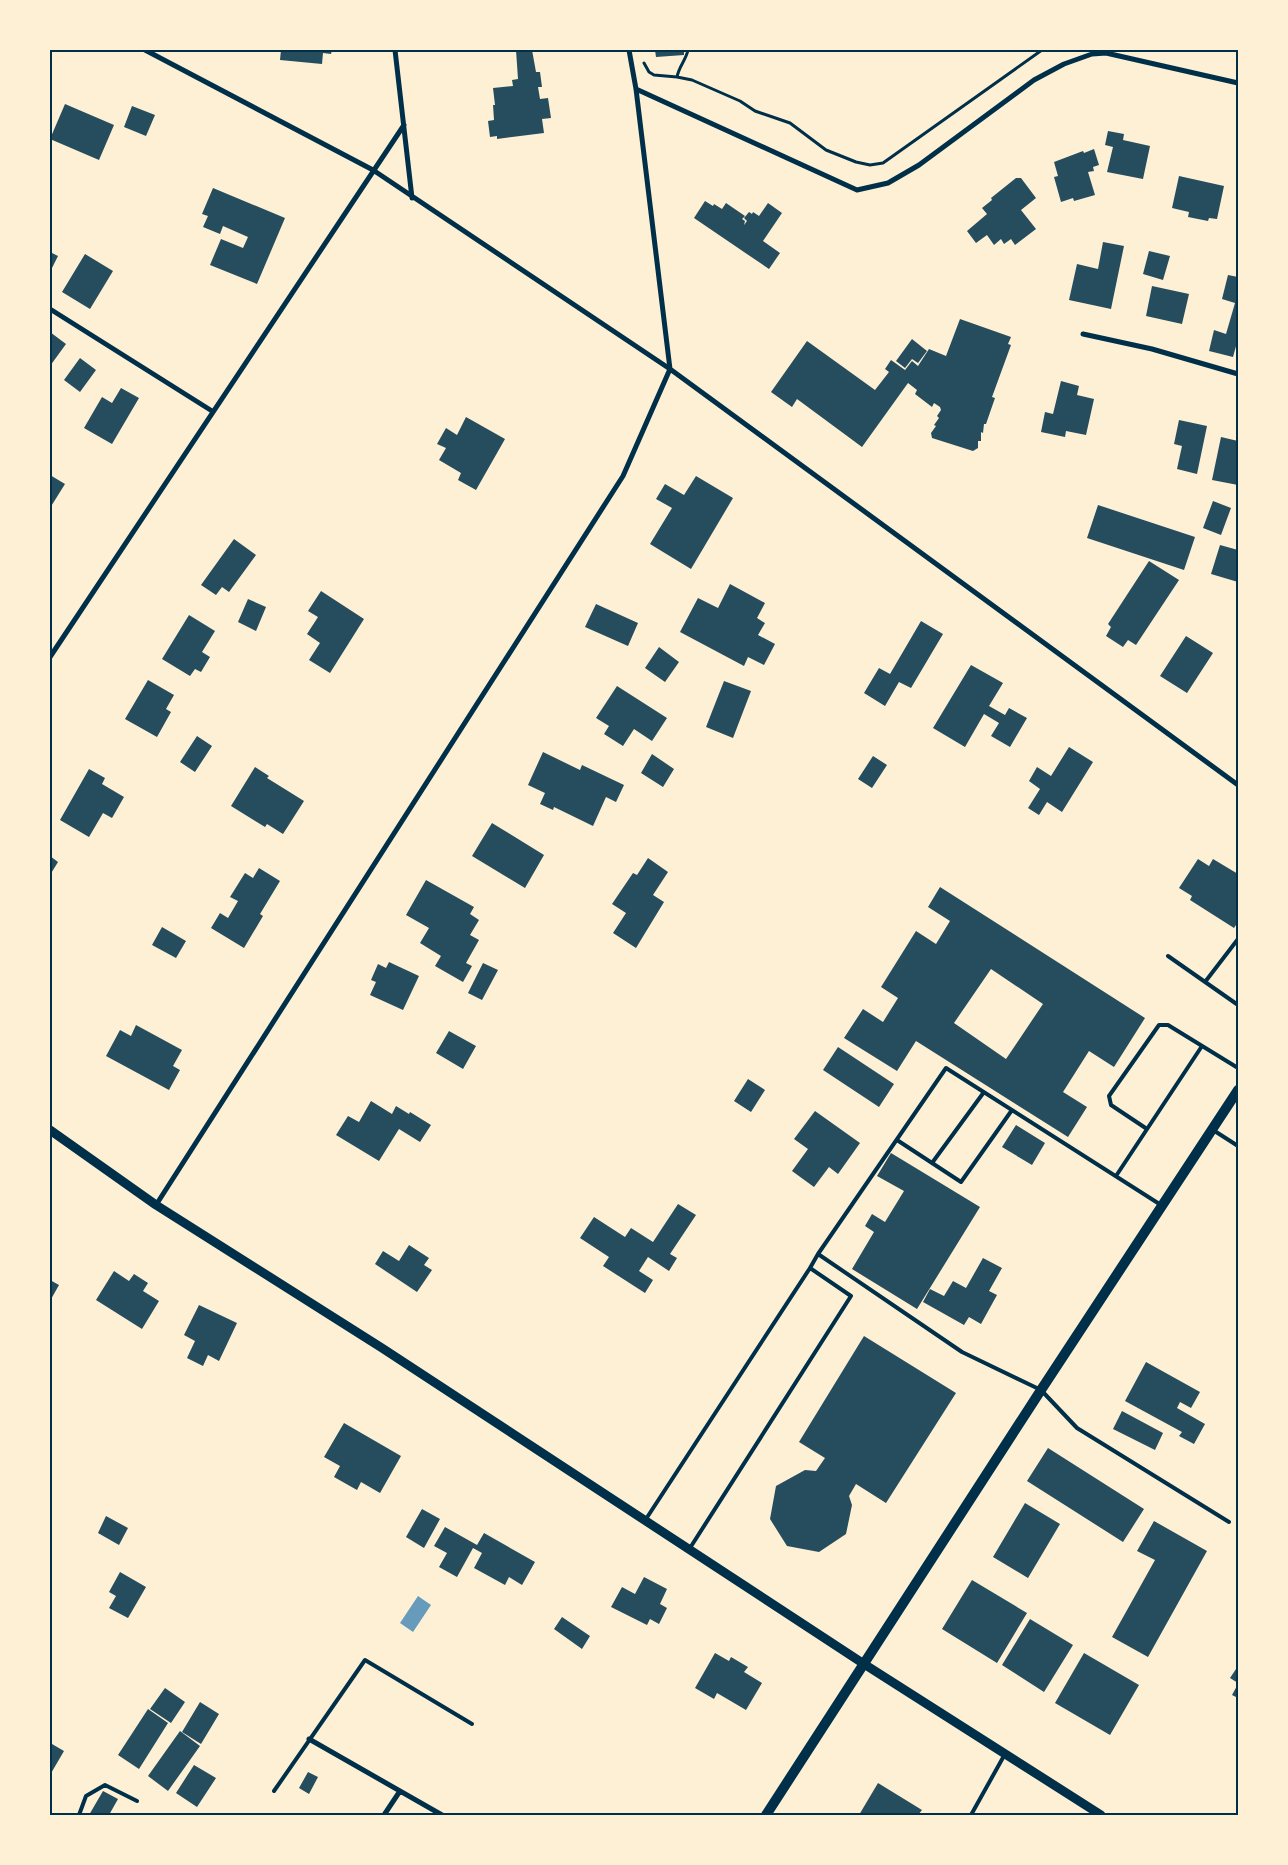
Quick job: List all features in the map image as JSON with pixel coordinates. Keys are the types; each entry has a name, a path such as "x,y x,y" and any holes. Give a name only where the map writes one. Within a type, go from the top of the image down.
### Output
{"main road":[{"path":"769,1814 1040,1390 1238,1090"}],"street":[{"path":"145,50 373,170 412,198 670,369 1238,785"},
{"path":"394,50 412,198"},
{"path":"156,1205 623,476 670,369 636,89 628,50"},
{"path":"636,89 857,190 888,183 919,165 1034,80 1057,68 1092,54 1106,52 1238,83"},
{"path":"50,657 212,411 404,126"},
{"path":"50,309 212,411"},
{"path":"1083,334 1152,349 1238,374"},
{"path":"50,1130 156,1205 390,1353 646,1519 864,1664 1100,1815"},
{"path":"309,1739 442,1815"},
{"path":"384,1815 400,1791"}],"lane":[{"path":"1204,982 1238,939"},
{"path":"1168,956 1238,1005"},
{"path":"1147,1129 1111,1105 1109,1096 1159,1025 1168,1026 1238,1068"},
{"path":"1116,1176 1202,1046"},
{"path":"646,1519 818,1254 946,1068 1162,1206"},
{"path":"932,1163 984,1092"},
{"path":"897,1140 961,1182 1012,1110"},
{"path":"1212,1129 1238,1146"},
{"path":"818,1254 962,1352 1040,1390 1077,1428 1229,1522"},
{"path":"690,1548 851,1296 810,1268"},
{"path":"274,1790 365,1660 472,1724"},
{"path":"970,1815 1005,1754"},
{"path":"79,1815 86,1796 105,1785 137,1801"}],"path":[{"path":"677,77 688,50"},
{"path":"642,56 649,72 654,75 692,80 740,101 755,111 790,123 826,150 856,162 878,165 1042,50"}],"water":[{"path":"418,1596 431,1605 413,1632 400,1623"}],"building":[{"path":"281,50 332,50 331,54 323,53 322,64 280,60"},
{"path":"516,50 532,50 536,72 540,72 542,87 538,87 540,99 548,98 551,118 542,119 544,133 497,139 497,136 490,137 488,121 494,120 493,88 513,86 512,80 518,79"},
{"path":"655,50 684,50 684,55 656,57"},
{"path":"65,104 114,125 99,160 50,139"},
{"path":"132,106 155,115 146,136 124,127"},
{"path":"1108,131 1124,134 1123,140 1150,146 1143,179 1107,172 1113,147 1105,145"},
{"path":"1094,149 1099,165 1093,167 1094,171 1088,172 1095,195 1074,201 1073,198 1061,202 1054,177 1058,176 1054,162"},
{"path":"1179,176 1224,186 1217,219 1209,218 1208,221 1188,217 1189,212 1172,208"},
{"path":"1016,178 1021,178 1036,198 1021,210 1036,229 1015,245 1011,239 1004,244 1001,239 994,245 987,235 976,243 967,231 987,214 982,208 992,200 991,198"},
{"path":"213,188 285,218 257,284 210,265 221,239 243,248 248,237 223,226 220,234 203,227 208,216 202,214"},
{"path":"705,201 722,209 726,203 745,216 742,219 745,221 744,225 747,221 744,218 749,212 759,216 768,203 782,213 763,241 780,253 769,269 694,218"},
{"path":"1103,242 1124,246 1111,309 1069,300 1077,264 1098,269"},
{"path":"1149,251 1170,256 1163,280 1143,274"},
{"path":"50,252 58,256 50,272"},
{"path":"85,254 113,271 90,309 62,292"},
{"path":"1228,275 1238,277 1238,339 1233,357 1209,351 1214,330 1226,334 1235,303 1222,299"},
{"path":"1152,286 1189,294 1182,324 1146,316"},
{"path":"960,319 1011,337 1008,344 1011,345 992,397 995,398 986,424 984,424 983,433 981,432 981,441 978,441 978,448 973,451 932,438 931,433 939,418 937,416 941,410 940,407 934,403 932,407 915,394 917,390 908,383 862,447 797,399 792,407 771,392 807,341 875,390 889,372 885,369 891,360 905,370 912,361 918,366 929,349 946,356"},
{"path":"50,332 66,344 50,366"},
{"path":"912,339 927,351 918,363 912,359 905,368 896,361"},
{"path":"80,358 96,370 80,392 64,380"},
{"path":"1061,381 1079,386 1077,395 1094,399 1086,435 1066,431 1065,437 1041,432 1045,412 1053,414"},
{"path":"121,388 139,398 112,444 84,428 102,397 112,403"},
{"path":"466,417 505,439 476,490 458,480 461,473 439,460 446,448 437,444 446,428 457,435"},
{"path":"1179,420 1207,426 1197,474 1177,469 1182,446 1174,444"},
{"path":"1221,437 1238,441 1238,485 1212,480"},
{"path":"50,475 65,484 50,508"},
{"path":"696,476 733,498 691,569 650,544 672,508 656,499 665,484 684,495"},
{"path":"1213,501 1231,508 1221,535 1203,528"},
{"path":"1098,505 1195,537 1184,570 1087,538"},
{"path":"234,539 256,555 229,592 222,587 216,595 201,585"},
{"path":"1220,545 1238,550 1238,582 1211,574"},
{"path":"1149,561 1179,580 1136,645 1128,640 1123,647 1106,636 1111,627 1108,624"},
{"path":"730,584 765,603 757,618 765,623 758,635 775,644 764,665 748,657 744,666 680,632 698,598 718,608"},
{"path":"321,591 364,619 330,673 309,660 320,643 307,634 318,617 308,611"},
{"path":"248,599 266,607 256,631 238,622"},
{"path":"596,604 638,623 628,646 585,627"},
{"path":"189,615 215,631 202,652 210,657 201,672 195,669 190,676 162,659"},
{"path":"921,621 943,634 911,688 899,682 885,706 864,693 879,668 890,674"},
{"path":"1186,636 1213,653 1187,693 1160,676"},
{"path":"659,647 679,662 665,682 645,668"},
{"path":"971,665 1003,683 989,706 1005,715 1009,708 1027,718 1010,747 991,736 999,723 984,714 965,747 933,728"},
{"path":"148,680 174,695 166,709 171,712 157,737 125,719"},
{"path":"724,681 751,691 733,738 706,727"},
{"path":"617,686 667,718 652,741 634,729 623,746 604,734 609,726 596,718"},
{"path":"197,736 212,746 195,772 180,762"},
{"path":"1069,747 1093,762 1062,812 1047,802 1039,815 1028,808 1040,789 1029,781 1037,767 1051,776"},
{"path":"543,752 580,770 582,765 624,785 616,802 606,797 593,826 554,807 553,810 540,804 545,793 528,785"},
{"path":"652,754 674,769 663,787 641,773"},
{"path":"873,756 887,765 872,788 858,779"},
{"path":"255,767 269,776 267,778 304,801 283,834 267,824 265,827 231,806"},
{"path":"89,769 105,778 102,784 124,797 112,818 103,813 89,837 60,820"},
{"path":"492,823 544,855 525,888 472,856"},
{"path":"50,856 58,862 50,875"},
{"path":"648,858 668,872 653,895 664,902 636,948 613,933 626,913 612,904 633,873 637,875"},
{"path":"1198,859 1209,866 1213,859 1238,874 1238,922 1234,928 1190,900 1192,896 1179,888"},
{"path":"259,868 280,881 260,914 263,916 244,948 211,928 220,913 228,918 238,901 230,897 245,873 253,878"},
{"path":"426,880 474,907 470,914 479,920 470,935 479,940 466,963 472,966 463,982 435,966 441,956 420,943 429,928 406,915"},
{"path":"940,887 1145,1018 1114,1067 1089,1051 1063,1092 1087,1107 1068,1137 916,1041 897,1071 844,1038 863,1009 883,1022 898,998 881,987 916,931 936,944 950,921 928,907","holes":["991,969 1043,1004 1006,1059 954,1023"]},
{"path":"162,927 186,941 176,958 152,945"},
{"path":"389,962 419,976 403,1010 370,995 376,982 371,980 378,964 386,968"},
{"path":"483,963 498,970 482,1000 468,993"},
{"path":"136,1025 182,1050 173,1066 180,1070 169,1090 106,1056 120,1030 131,1036"},
{"path":"449,1031 476,1046 463,1069 436,1053"},
{"path":"838,1047 894,1084 879,1107 823,1070"},
{"path":"748,1079 765,1090 751,1112 734,1101"},
{"path":"371,1101 392,1114 396,1106 431,1125 420,1142 399,1129 379,1161 336,1135 348,1116 359,1122"},
{"path":"815,1111 860,1143 838,1174 829,1167 814,1187 792,1171 808,1149 794,1139"},
{"path":"1016,1125 1045,1143 1032,1165 1002,1147"},
{"path":"891,1153 980,1207 917,1309 852,1269 874,1232 865,1226 872,1214 885,1222 904,1191 877,1176"},
{"path":"678,1204 696,1215 670,1254 677,1258 669,1271 648,1257 639,1271 653,1280 645,1293 603,1266 609,1257 580,1238 594,1217 625,1237 631,1228 653,1242"},
{"path":"409,1245 429,1258 424,1265 432,1270 417,1292 375,1264 383,1251 399,1261"},
{"path":"983,1258 1002,1268 989,1291 997,1295 981,1324 969,1317 964,1325 923,1302 930,1289 944,1296 953,1281 966,1288"},
{"path":"114,1271 129,1281 134,1274 148,1283 143,1291 159,1301 142,1329 96,1300"},
{"path":"50,1280 59,1285 50,1301"},
{"path":"199,1305 237,1323 219,1361 208,1355 203,1366 187,1358 195,1341 184,1335"},
{"path":"864,1336 956,1393 886,1503 856,1484 849,1496 852,1505 846,1534 819,1552 787,1546 770,1519 776,1486 805,1470 816,1471 825,1458 799,1442"},
{"path":"1146,1362 1200,1392 1191,1408 1180,1402 1177,1408 1205,1424 1194,1444 1179,1436 1182,1432 1125,1401"},
{"path":"1122,1411 1163,1433 1155,1450 1113,1429"},
{"path":"344,1423 401,1456 380,1493 361,1482 357,1490 334,1477 340,1466 324,1457"},
{"path":"1048,1448 1144,1509 1123,1542 1027,1481"},
{"path":"1025,1503 1060,1524 1028,1578 993,1557"},
{"path":"422,1509 440,1519 424,1548 406,1537"},
{"path":"106,1516 128,1528 119,1545 98,1533"},
{"path":"1154,1521 1207,1551 1148,1657 1112,1637 1155,1560 1137,1551"},
{"path":"445,1527 477,1545 484,1533 535,1562 522,1585 509,1577 505,1585 474,1568 482,1553 473,1548 457,1577 439,1567 447,1553 434,1546"},
{"path":"120,1572 146,1587 128,1618 109,1608 116,1596 109,1592"},
{"path":"644,1577 667,1589 660,1604 667,1608 659,1624 650,1619 647,1625 611,1607 622,1587 635,1594"},
{"path":"972,1580 1027,1613 997,1663 942,1629"},
{"path":"562,1617 590,1636 582,1649 554,1629"},
{"path":"1030,1619 1073,1645 1044,1692 1002,1665"},
{"path":"715,1653 729,1661 731,1657 748,1667 744,1672 762,1683 746,1710 717,1693 714,1699 695,1688"},
{"path":"1084,1653 1139,1685 1110,1735 1055,1703"},
{"path":"1238,1666 1238,1683 1230,1678"},
{"path":"1238,1684 1238,1698 1232,1695"},
{"path":"165,1688 185,1702 171,1723 150,1709"},
{"path":"200,1702 219,1714 201,1744 182,1732"},
{"path":"148,1709 168,1723 139,1769 118,1755"},
{"path":"180,1731 200,1746 168,1791 148,1776"},
{"path":"52,1744 64,1751 50,1775 50,1749"},
{"path":"194,1765 216,1778 197,1807 176,1793"},
{"path":"308,1772 318,1777 309,1794 299,1788"},
{"path":"878,1783 922,1810 918,1815 859,1815"},
{"path":"103,1791 118,1799 109,1815 89,1815"}]}
